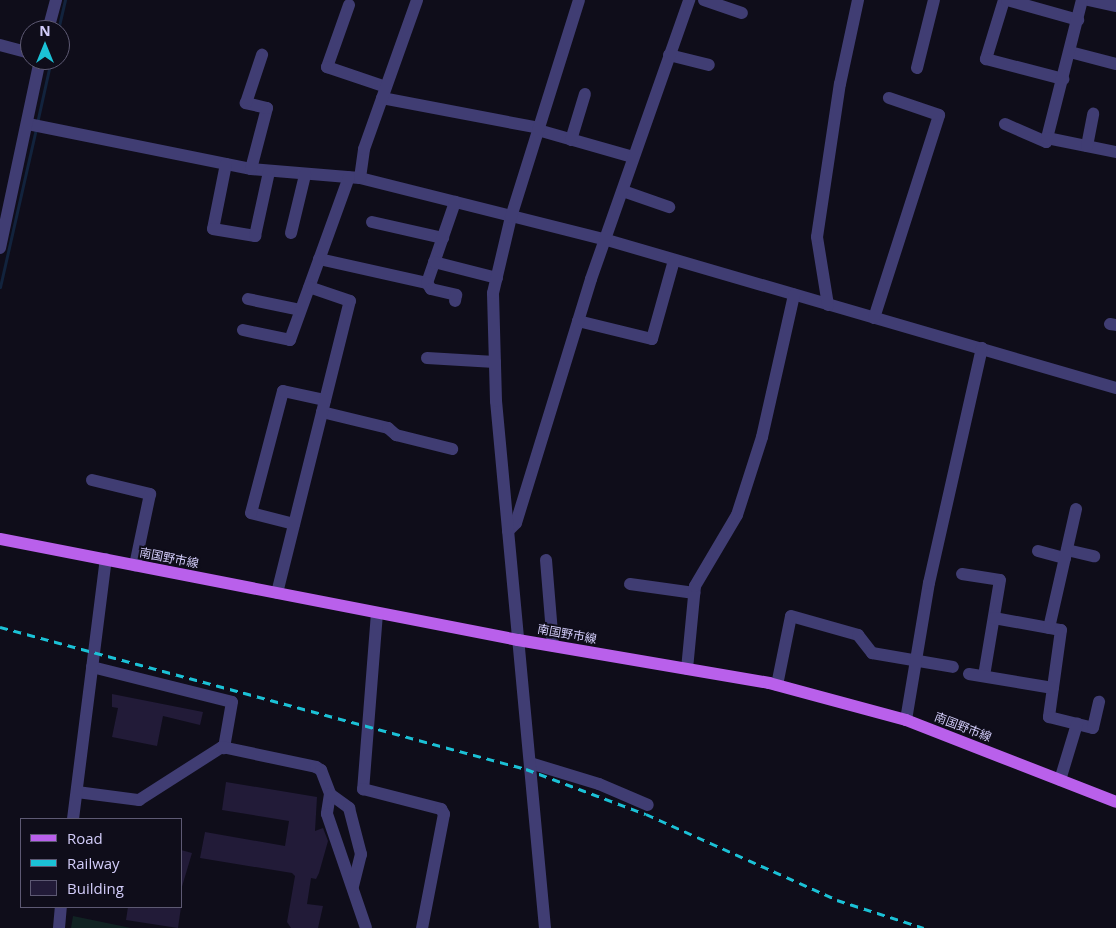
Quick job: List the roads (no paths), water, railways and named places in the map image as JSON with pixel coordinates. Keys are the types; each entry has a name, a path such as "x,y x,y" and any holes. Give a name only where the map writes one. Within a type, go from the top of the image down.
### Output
{"main road":[{"name":"南国野市線","path":"0,539 518,640 777,685 906,720 1116,802"}],"street":[{"path":"51,20 56,0"},
{"path":"242,330 290,340 319,259 354,177 417,0"},
{"path":"544,928 508,531 495,362 494,293 511,217 579,0"},
{"path":"508,531 516,524 578,320 608,240 633,158 689,0"},
{"path":"704,0 742,13"},
{"path":"828,305 817,237 840,84 858,0"},
{"path":"917,68 934,0"},
{"path":"1063,79 986,59 1006,0 1078,20"},
{"path":"1005,124 1046,142 1082,0"},
{"path":"1088,0 1116,6"},
{"path":"349,5 327,67 383,93 539,129 633,158"},
{"path":"0,45 20,50"},
{"path":"1070,52 1116,64"},
{"path":"251,170 267,108 246,103 262,55"},
{"path":"669,55 709,65"},
{"path":"0,248 38,70"},
{"path":"571,140 585,94"},
{"path":"874,318 939,115 890,98"},
{"path":"1087,146 1093,114"},
{"path":"28,124 251,170 354,177 608,240 1116,388"},
{"path":"1047,138 1116,152"},
{"path":"226,164 214,229 255,236 269,172"},
{"path":"290,234 305,175"},
{"path":"623,191 669,207"},
{"path":"427,283 456,202"},
{"path":"372,222 443,238"},
{"path":"319,259 427,283 431,289 456,295 455,301"},
{"path":"578,320 652,339 674,260"},
{"path":"434,262 497,278"},
{"path":"277,593 350,301 309,287"},
{"path":"686,669 694,593 700,572 737,515 762,438 794,295"},
{"path":"248,299 300,310"},
{"path":"906,720 940,531 982,348"},
{"path":"427,358 495,362"},
{"path":"294,524 252,513 284,391 388,428 396,436 452,449"},
{"path":"92,480 150,494 135,565"},
{"path":"1049,628 1076,509"},
{"path":"1038,551 1094,556"},
{"path":"73,818 106,559"},
{"path":"546,560 553,646"},
{"path":"962,574 1000,580 984,676"},
{"path":"630,584 694,593"},
{"path":"377,613 363,789 441,809 444,814 422,928"},
{"path":"777,685 791,616 858,634 872,653 953,667"},
{"path":"994,618 1061,630 1049,717 1093,728 1098,702"},
{"path":"76,792 139,800 226,742 232,702 92,667"},
{"path":"968,674 1053,688"},
{"path":"1060,780 1077,724"},
{"path":"226,742 321,770 330,794 326,814 366,928"},
{"path":"530,763 599,784 648,805"},
{"path":"330,794 349,808 361,854 353,888"},
{"path":"59,928 61,908"}],"waterway":[{"path":"60,20 65,0"},
{"path":"37,123 49,70"},
{"path":"0,287 36,129"}],"railway":[{"path":"0,627 526,769 646,814 837,900 924,928"}]}
